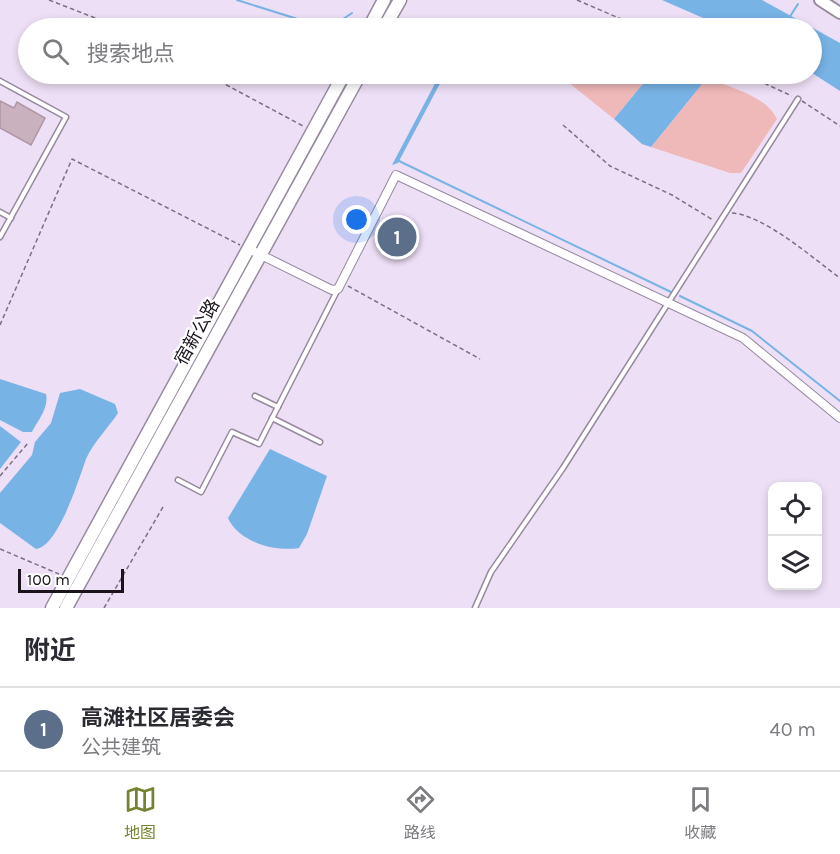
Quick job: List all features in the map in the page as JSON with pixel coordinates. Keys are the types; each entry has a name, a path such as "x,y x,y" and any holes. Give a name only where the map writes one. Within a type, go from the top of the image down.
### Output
{"highway":[{"path":"374,18 384,0"},
{"path":"390,18 400,0"},
{"name":"宿新公路","path":"66,608 254,252 339,84"},
{"name":"宿新公路","path":"52,608 254,252 354,84"}],"main road":[{"path":"820,0 840,13"}],"street":[{"path":"254,252 332,290 340,286 396,175 743,338 840,417"}],"lane":[{"path":"0,81 66,117 0,237"},
{"path":"475,608 490,572 563,468 798,99"},
{"path":"0,212 11,218"},
{"path":"178,480 201,492 232,432 259,444 340,286"},
{"path":"255,396 278,407"},
{"path":"272,418 320,442"}],"path":[{"path":"49,0 95,18"},
{"path":"577,0 619,18"},
{"path":"224,84 313,132"},
{"path":"563,124 610,166 672,195 718,224"},
{"path":"0,325 72,159 254,252"},
{"path":"725,213 747,217 784,236 840,278"},
{"path":"340,286 480,359"},
{"path":"0,476 28,443"},
{"path":"104,608 163,507"},
{"path":"0,549 68,578"}],"shaded area":[{"path":"570,84 643,84 614,119"},
{"path":"702,84 723,84 737,89 764,104 777,119 741,173 730,173 651,147"}],"water":[{"path":"662,0 762,0 795,18 703,18"},
{"path":"822,33 840,43 840,91 822,79"},
{"path":"435,84 440,84 398,163 392,165"},
{"path":"643,84 702,84 651,147 642,144 614,119"},
{"path":"0,379 46,394 44,409 32,432 23,432 0,420"},
{"path":"80,389 115,404 118,413 89,453 60,525 44,545 36,549 0,523 0,493 32,455 35,442 51,423 60,393"},
{"path":"0,426 21,442 0,469"},
{"path":"270,449 327,476 307,534 299,548 269,547 259,544 240,533 228,518"}],"building":[{"path":"0,101 14,108 17,102 45,118 31,145 0,128"}],"waterway":[{"path":"237,0 294,18"},
{"path":"789,18 798,4"},
{"path":"344,18 352,13"},
{"path":"399,161 671,292"},
{"path":"680,296 752,331 840,401"}],"place":[{"name":"高滩社区居委会","path":"397,237"}]}
